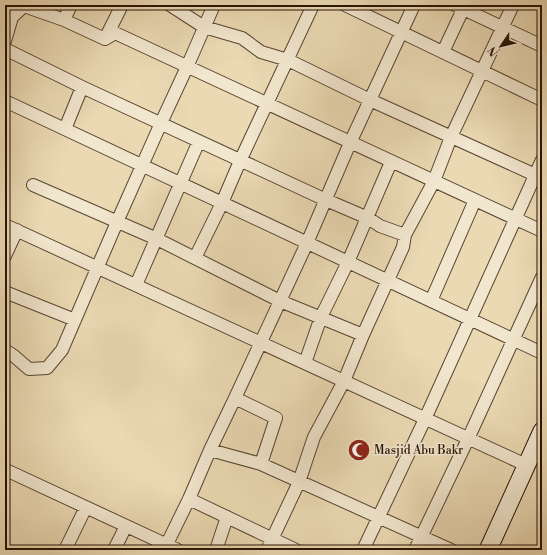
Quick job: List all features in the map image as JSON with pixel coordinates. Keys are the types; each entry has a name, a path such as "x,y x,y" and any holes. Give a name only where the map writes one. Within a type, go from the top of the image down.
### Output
{"main road":[{"path":"488,550 542,431"}],"street":[{"path":"64,20 71,5"},
{"path":"105,39 122,5"},
{"path":"170,5 204,27 242,38 261,52 288,60 450,137 539,176"},
{"path":"5,350 29,368 46,368 62,350 117,222 214,5"},
{"path":"195,258 222,203 313,5"},
{"path":"345,5 542,100"},
{"path":"166,547 307,243 350,142 414,5"},
{"path":"267,550 299,482 314,437 344,381 402,248 405,235 434,181 450,137 513,5"},
{"path":"5,41 12,18 24,6 64,20 105,39"},
{"path":"443,52 461,6 542,46"},
{"path":"105,39 115,33 542,231"},
{"path":"5,49 240,161 368,218 380,226 405,235"},
{"path":"65,129 82,87"},
{"path":"5,101 542,352"},
{"path":"136,285 199,141"},
{"path":"363,550 425,419 516,219 539,176 542,160"},
{"path":"305,363 322,318 392,162"},
{"path":"33,185 157,239 280,301 363,336"},
{"path":"431,301 475,200"},
{"path":"5,225 526,465"},
{"path":"5,256 17,230"},
{"path":"415,550 542,277"},
{"path":"5,292 75,320"},
{"path":"234,398 276,418 261,464"},
{"path":"210,450 261,464 451,550"},
{"path":"6,470 126,526 166,547 178,550"},
{"path":"189,499 296,550"},
{"path":"65,550 86,507"},
{"path":"216,550 227,517"},
{"path":"114,550 126,526"}],"place":[{"name":"Masjid Abu Bakr","path":"359,450"}]}
